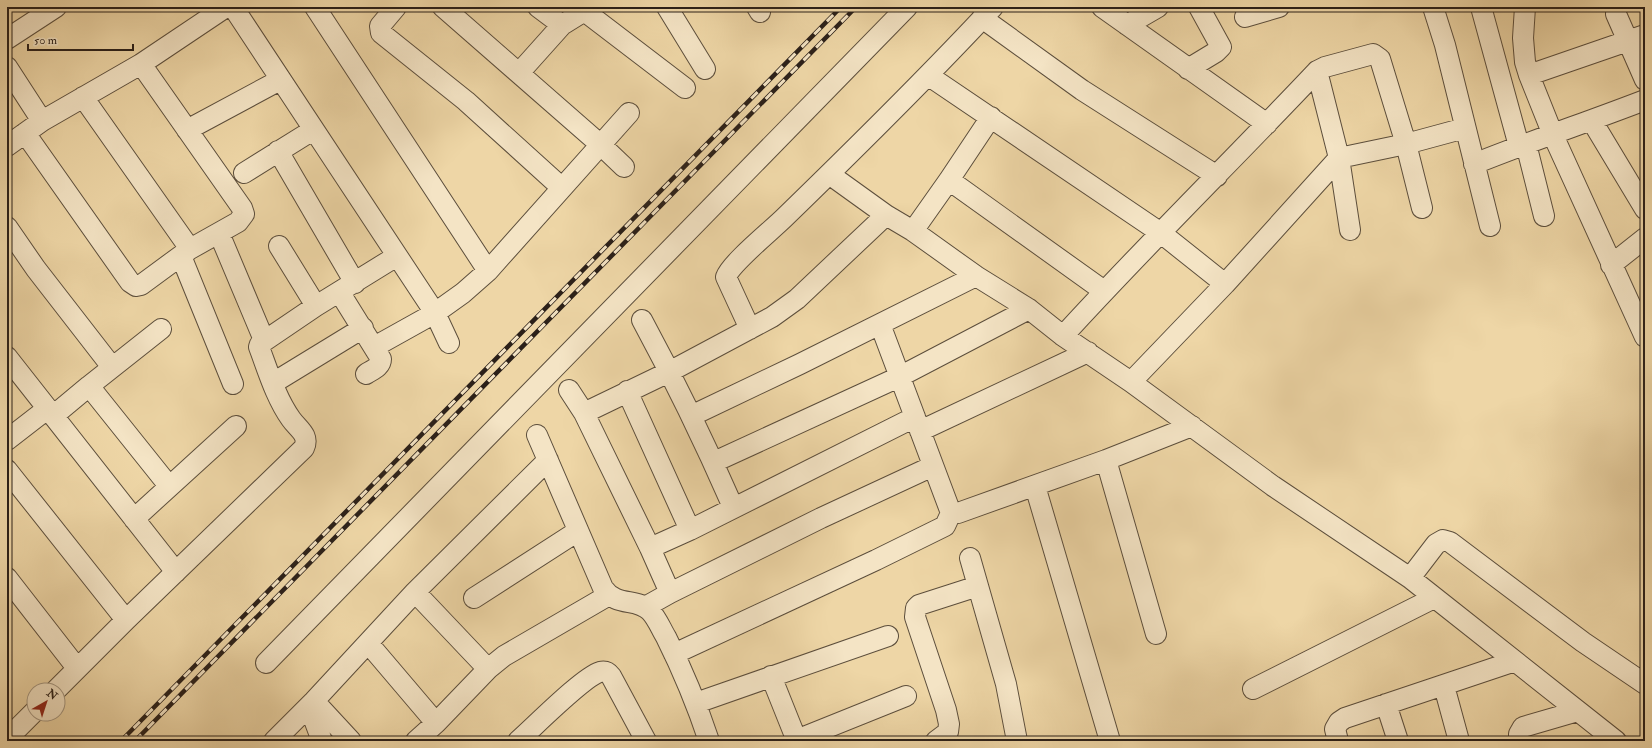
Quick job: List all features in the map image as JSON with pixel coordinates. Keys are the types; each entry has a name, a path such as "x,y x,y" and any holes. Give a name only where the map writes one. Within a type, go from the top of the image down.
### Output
{"street":[{"path":"7,39 56,7"},
{"path":"233,7 435,313 449,343"},
{"path":"315,7 488,271"},
{"path":"396,7 380,26 381,33 466,101 562,188"},
{"path":"443,7 624,167"},
{"path":"538,7 562,26"},
{"path":"667,7 705,68"},
{"path":"266,663 907,7"},
{"path":"1102,7 1268,124"},
{"path":"1127,25 1158,7"},
{"path":"1188,69 1216,52 1220,47 1199,7"},
{"path":"1245,17 1280,7"},
{"path":"1433,7 1445,45 1490,226"},
{"path":"1481,7 1544,216"},
{"path":"1525,7 1523,38 1525,62 1529,75 1553,135 1645,337"},
{"path":"519,73 562,26 585,8 685,88"},
{"path":"7,146 42,121 141,64 214,10"},
{"path":"750,329 726,277 727,273 928,76 988,13 1082,90 1217,176"},
{"path":"1616,14 1637,38 1645,80"},
{"path":"1529,75 1637,38"},
{"path":"1063,336 1104,291 1268,124 1317,71 1325,67 1373,54 1382,62 1406,144 1422,208"},
{"path":"25,133 130,282 136,286 141,285 186,253 238,222 244,216 244,211 141,64"},
{"path":"7,67 42,121"},
{"path":"1317,71 1339,158 1350,230"},
{"path":"928,76 991,117 1161,233 1225,284"},
{"path":"187,130 280,80"},
{"path":"83,97 186,253 233,384"},
{"path":"1474,164 1645,100"},
{"path":"374,347 435,313 463,294 488,271 562,188 602,146 630,113"},
{"path":"913,231 991,117"},
{"path":"1592,121 1645,209"},
{"path":"1131,382 1225,284 1339,158 1406,144 1465,128"},
{"path":"244,173 314,130"},
{"path":"278,151 348,288 363,328 381,361 377,367 366,374"},
{"path":"829,174 976,276 1029,309 1063,336 1131,382 1273,486 1410,578 1616,741"},
{"path":"949,180 1104,291"},
{"path":"584,413 670,372 772,317 798,299 886,215"},
{"path":"7,227 36,270 112,367"},
{"path":"219,233 264,340"},
{"path":"1611,265 1645,238"},
{"path":"279,246 316,306"},
{"path":"64,682 304,448 306,442 304,434 285,411 272,383 259,347 260,344 316,306 348,288 397,256"},
{"path":"691,416 800,364 976,276"},
{"path":"714,462 899,377 1029,309"},
{"path":"642,320 670,372 714,462 733,507"},
{"path":"674,654 876,560 945,526 951,513 880,324"},
{"path":"272,383 363,328"},
{"path":"7,440 89,386 161,329"},
{"path":"650,548 690,530 733,507 917,424 1088,352"},
{"path":"7,357 176,572"},
{"path":"89,386 169,486"},
{"path":"569,390 584,413 650,548 670,593"},
{"path":"628,391 690,530"},
{"path":"134,519 236,426"},
{"path":"951,513 958,513 1035,486 1192,426"},
{"path":"537,434 603,588 609,596 620,601 645,607 656,618 696,703 709,741"},
{"path":"274,741 311,704 415,592 548,460"},
{"path":"1106,460 1156,634"},
{"path":"645,607 670,593 821,518 933,466"},
{"path":"7,470 126,620"},
{"path":"1035,486 1110,741"},
{"path":"474,598 578,531"},
{"path":"1410,578 1436,544 1443,540 1450,542 1583,642 1645,684"},
{"path":"970,558 1012,705 1017,741"},
{"path":"7,578 77,668"},
{"path":"936,741 948,732 949,724 946,710 915,613 919,605 978,586"},
{"path":"415,592 488,669"},
{"path":"416,741 436,723 488,669 520,647 609,596"},
{"path":"1253,689 1434,598"},
{"path":"696,703 888,636"},
{"path":"368,643 436,723"},
{"path":"1338,741 1335,729 1345,718 1515,661"},
{"path":"518,741 581,684 593,675 600,672 606,672 611,676 646,741"},
{"path":"771,676 796,741 906,696"},
{"path":"1444,686 1459,741"},
{"path":"311,704 322,741"},
{"path":"311,704 351,741"},
{"path":"1386,704 1398,741"},
{"path":"1521,741 1518,734 1523,727 1578,711"},
{"path":"7,739 26,720"}],"railway":[{"path":"121,741 841,7"},
{"path":"135,741 856,7"}]}
